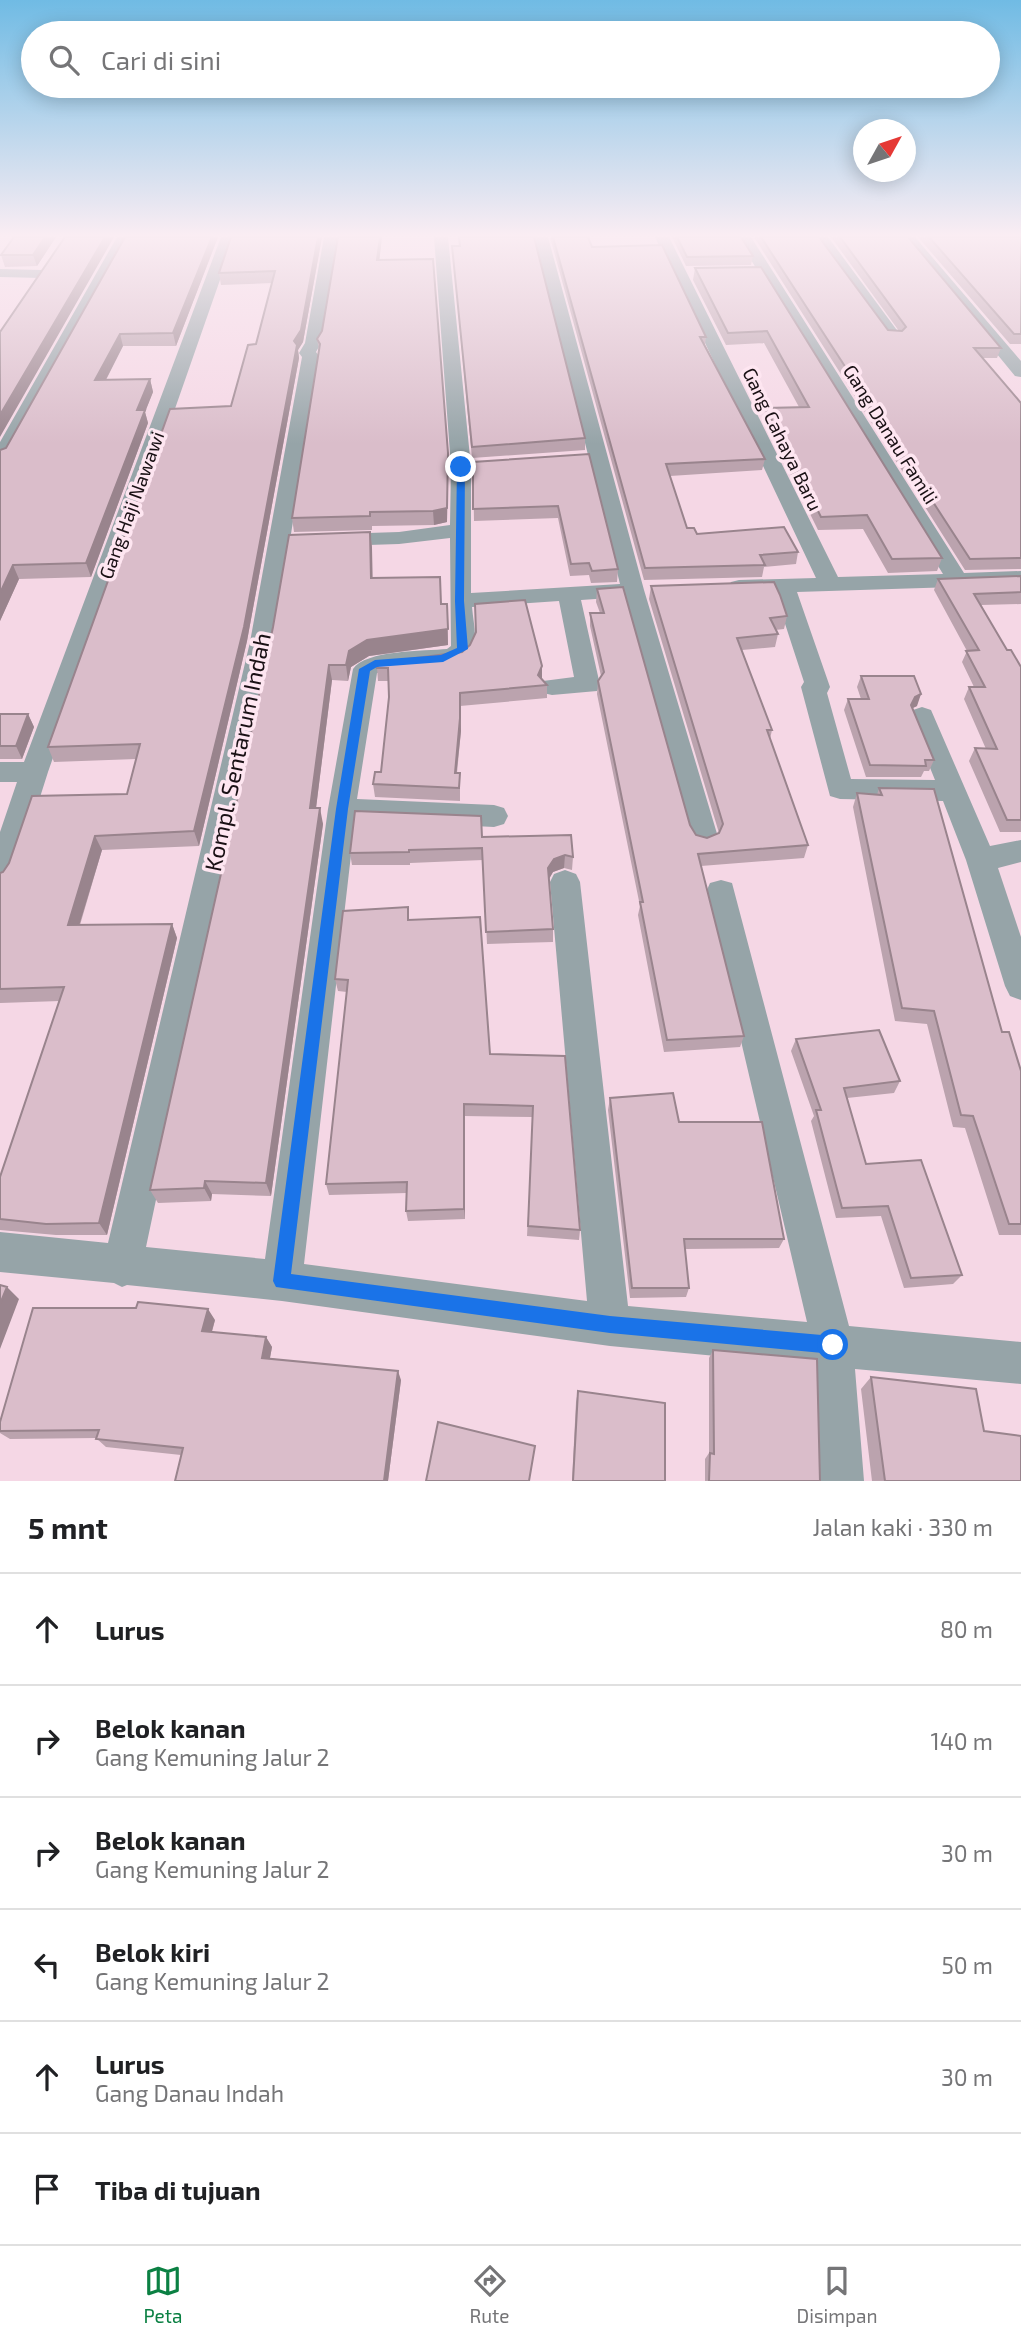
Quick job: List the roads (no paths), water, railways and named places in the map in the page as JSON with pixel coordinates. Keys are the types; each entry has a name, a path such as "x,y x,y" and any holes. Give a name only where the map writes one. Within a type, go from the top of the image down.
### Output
{"street":[{"path":"0,459 85,306"},
{"name":"Gang Haji Nawawi","path":"0,876 34,772 203,306"},
{"name":"Kompl. Sentarum Indah","path":"122,1267 262,642 302,541 311,356 307,353 313,343 319,306"},
{"path":"282,1281 342,809 365,669 375,664 443,658 460,651 463,645 460,601 461,530 468,467 449,306"},
{"path":"556,306 590,458 633,590 704,837"},
{"name":"Gang Cahaya Baru","path":"700,306 830,584"},
{"name":"Gang Danau Famili","path":"781,306 958,581"},
{"path":"871,306 893,336"},
{"path":"966,306 1021,372"},
{"path":"302,541 399,538 461,530"},
{"path":"715,588 1021,579"},
{"path":"784,586 818,687 813,687 841,789 953,791"},
{"path":"460,601 660,589"},
{"path":"552,687 588,685 569,595"},
{"path":"922,716 981,860 1021,986"},
{"path":"0,772 34,772"},
{"path":"342,809 494,816"},
{"path":"981,860 1021,851"},
{"path":"565,882 610,1325"},
{"path":"721,891 833,1345 841,1481"},
{"path":"0,1252 122,1267 282,1281 610,1325 1021,1363"}]}
